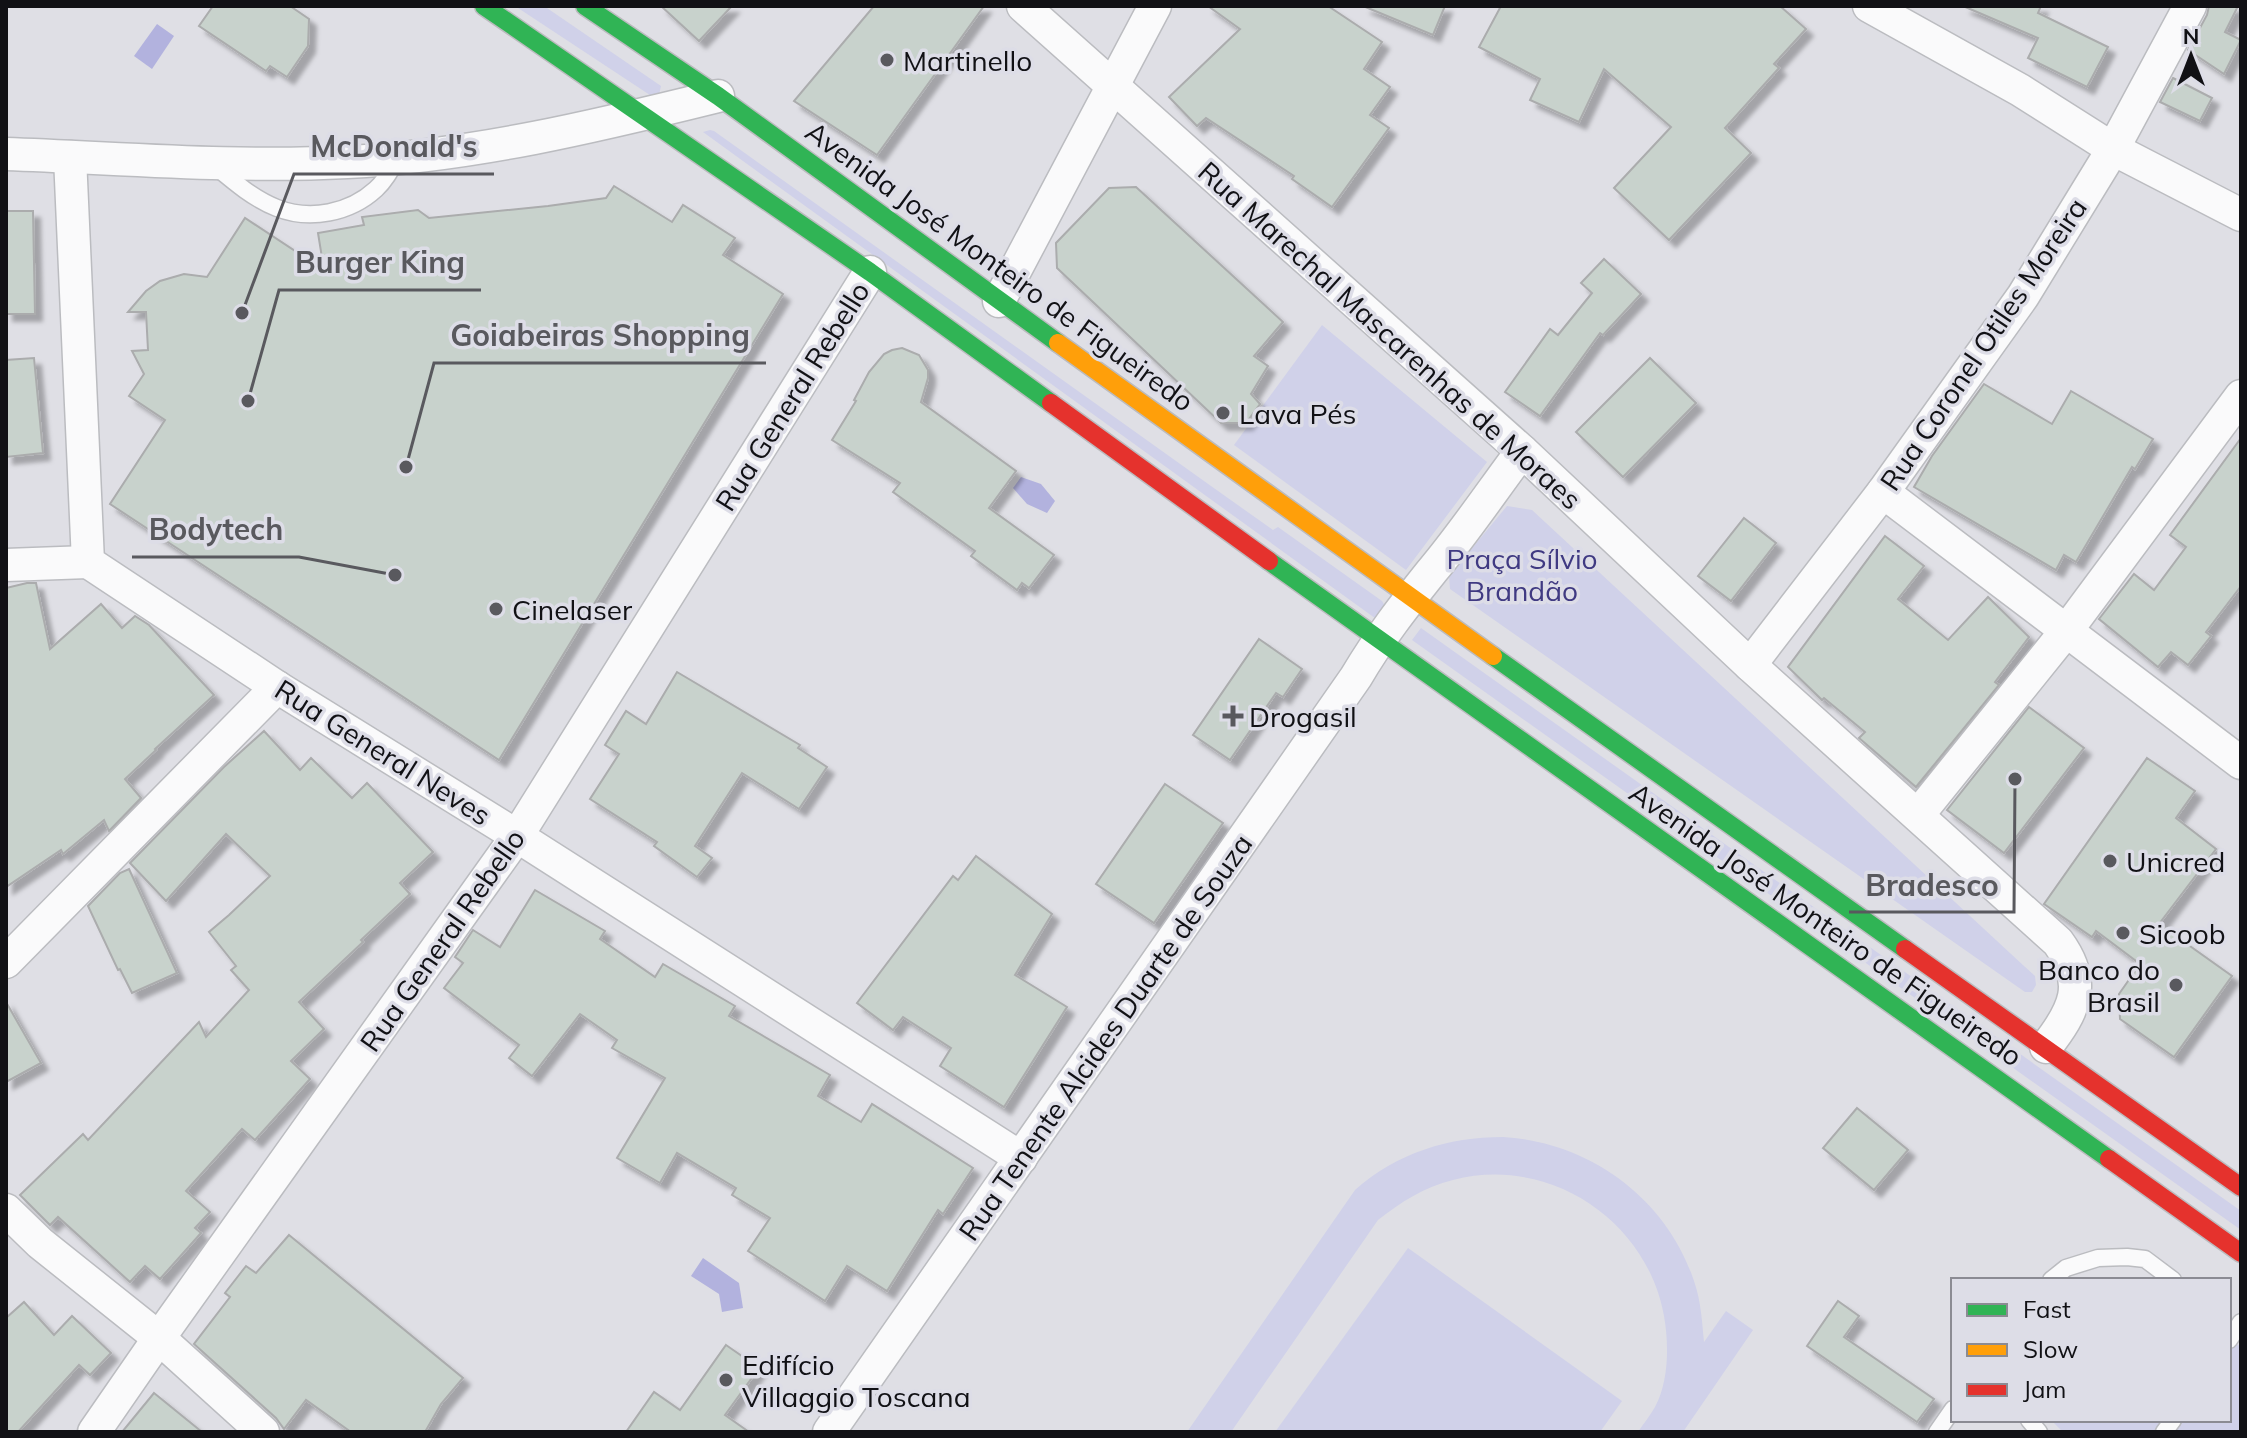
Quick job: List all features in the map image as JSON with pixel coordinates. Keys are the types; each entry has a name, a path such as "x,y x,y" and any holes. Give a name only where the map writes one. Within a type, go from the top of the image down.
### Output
{"main road":[{"name":"Avenida José Monteiro de Figueiredo","path":"484,6 870,272 1378,640 2241,1253"},
{"name":"Avenida José Monteiro de Figueiredo","path":"585,6 718,96 1410,597 2241,1187"}],"street":[{"name":"Rua Marechal Mascarenhas de Moraes","path":"1023,6 1522,451 1750,665 2058,942 2073,969 2074,999 2064,1024 2046,1047"},
{"path":"999,301 1155,6"},
{"path":"1869,6 2020,90 2113,149 2241,215"},
{"name":"Rua Coronel Otiles Moreira","path":"1750,665 1883,492 2023,296 2113,149 2190,6"},
{"path":"6,154 285,164 397,158 512,142 718,96"},
{"path":"6,565 88,562 70,157"},
{"name":"Rua General Rebello","path":"94,1432 517,836 870,272"},
{"path":"1918,815 2067,630 2241,396"},
{"name":"Rua Tenente Alcides Duarte de Souza","path":"829,1432 1356,677 1378,640 1522,451"},
{"path":"1883,492 2241,763"},
{"name":"Rua General Neves","path":"88,562 277,687 517,836 1021,1158"},
{"path":"6,962 277,687"},
{"path":"6,1210 40,1243 159,1338 263,1432"}],"lane":[{"path":"212,163 242,188 277,208 313,214 355,205 387,177 397,158"},
{"path":"2054,1278 2066,1268 2098,1258 2127,1257 2145,1259 2170,1278"},
{"path":"1937,1432 1951,1412"}],"green space":[{"path":"515,6 544,6 661,86 659,95 656,99"},
{"path":"710,130 1273,530 1278,527 1382,601 1385,606 1379,621 703,132"},
{"name":"Praça Sílvio Brandão","path":"1322,325 1487,462 1406,570 1234,445"},
{"name":"Praça Sílvio Brandão","path":"1507,506 1532,510 2035,976 2036,985 2032,992 2025,992 1450,589 1449,576"},
{"path":"1421,628 2241,1211 2241,1230 1412,640"},
{"path":"1503,1137 1535,1141 1595,1163 1645,1201 1682,1251 1698,1296 1704,1342 1726,1311 1753,1330 1683,1432 1638,1432 1660,1397 1667,1338 1654,1282 1637,1251 1615,1224 1588,1203 1557,1187 1524,1177 1489,1175 1453,1180 1432,1187 1404,1201 1378,1220 1231,1432 1187,1432 1355,1190 1388,1166 1424,1150 1463,1140"},
{"path":"1408,1248 1622,1401 1600,1432 1275,1432"},
{"path":"2231,1340 2241,1347 2241,1432 2063,1432 2053,1422 2231,1422"}],"water":[{"path":"157,24 174,36 152,69 134,56"},
{"path":"1021,477 1041,484 1055,501 1047,513 1027,504 1013,488"},
{"path":"703,1258 739,1283 743,1308 722,1312 719,1294 691,1276"}],"building":[{"path":"213,6 290,6 309,19 308,46 287,77 270,66 266,71 199,26"},
{"path":"661,6 732,6 699,41"},
{"name":"Martinello","path":"874,6 984,6 877,155 794,101"},
{"path":"1208,6 1328,6 1382,42 1364,69 1390,87 1370,115 1389,128 1332,207 1292,179 1294,176 1206,118 1197,126 1169,97 1240,29"},
{"path":"1363,6 1445,6 1433,35"},
{"path":"1501,6 1780,6 1806,29 1774,64 1779,68 1725,128 1751,153 1669,240 1614,188 1671,127 1604,69 1579,122 1530,100 1540,79 1479,47"},
{"path":"1963,6 2041,6 2038,13 2108,47 2087,87 2028,58 2038,38"},
{"path":"2209,6 2238,6 2225,32 2241,40 2224,74 2188,50"},
{"path":"2173,78 2212,98 2200,121 2160,102"},
{"path":"614,186 672,222 683,205 735,238 723,255 783,294 499,760 110,504 165,420 129,396 144,374 132,351 148,350 146,312 128,312 146,291 160,281 184,274 207,277 245,218 324,270 318,233 364,225 362,217 418,210 429,218 548,206 606,198"},
{"path":"1136,187 1283,322 1254,356 1268,366 1251,394 1260,404 1246,423 1221,423 1057,268 1056,243 1109,188"},
{"path":"6,211 33,211 35,314 6,314"},
{"path":"1604,259 1641,294 1603,335 1600,333 1540,416 1505,392 1550,329 1558,335 1592,293 1581,283"},
{"path":"902,348 919,355 928,370 921,402 1016,471 989,508 1054,555 1029,588 1022,583 1017,590 971,556 975,551 893,492 900,483 832,440 856,401 869,372 884,354"},
{"path":"34,358 43,453 6,457 6,360"},
{"path":"1650,358 1696,403 1623,477 1576,432"},
{"path":"1984,384 2052,424 2071,391 2153,439 2135,469 2132,467 2076,562 2064,555 2056,570 1914,487 1932,456"},
{"path":"2241,438 2241,586 2206,632 2211,636 2188,665 2171,652 2158,667 2099,619 2134,574 2154,590 2186,547 2170,535"},
{"path":"1744,518 1776,543 1731,601 1698,576"},
{"path":"1885,536 1924,566 1898,599 1948,640 1988,597 2029,637 1995,682 1999,685 1916,787 1859,738 1865,732 1824,698 1822,700 1788,667"},
{"path":"36,583 50,649 101,604 122,628 135,616 149,625 214,695 125,779 141,798 109,831 104,820 63,854 61,850 6,887 6,588"},
{"name":"Drogasil","path":"1259,639 1302,669 1283,697 1276,693 1230,760 1193,735"},
{"path":"677,672 800,745 798,748 827,767 799,809 742,773 695,846 712,858 697,877 654,846 657,842 590,799 619,754 605,745 626,711 646,724"},
{"path":"2029,707 2084,748 2004,853 1947,810"},
{"path":"264,731 300,770 311,758 352,798 367,783 433,852 400,883 410,894 299,1002 324,1029 291,1061 310,1079 255,1140 242,1129 186,1191 210,1212 195,1228 201,1233 160,1279 145,1266 130,1282 58,1217 50,1225 20,1195 83,1134 88,1140 199,1022 206,1037 249,990 231,970 236,966 209,932 270,876 226,834 166,901 130,863 224,767"},
{"path":"2147,758 2195,791 2176,818 2216,849 2159,924 2232,976 2174,1057 2120,1019 2119,994 2140,964 2096,931 2092,937 2044,904"},
{"path":"1165,784 1223,823 1154,923 1096,884"},
{"path":"976,856 1052,914 1015,975 1067,1007 1004,1107 940,1066 951,1048 903,1017 893,1030 857,1003 953,876 958,880"},
{"path":"129,869 177,973 132,993 88,906 120,873"},
{"path":"535,890 605,931 600,939 655,977 663,964 735,1006 729,1016 830,1075 818,1096 861,1122 872,1104 973,1168 943,1214 938,1210 887,1291 847,1266 825,1301 748,1251 770,1218 732,1195 736,1188 677,1153 660,1183 617,1158 665,1078 612,1048 617,1040 580,1014 532,1076 509,1058 519,1045 444,988 463,963 455,957 473,930 500,947"},
{"path":"6,1002 41,1063 6,1082"},
{"path":"1857,1108 1908,1150 1874,1190 1823,1148"},
{"path":"289,1235 463,1378 441,1404 425,1432 351,1432 306,1400 284,1429 276,1418 194,1344 230,1297 225,1293 246,1266 256,1273"},
{"path":"1838,1301 1859,1316 1844,1337 1934,1399 1917,1422 1807,1346"},
{"path":"24,1302 54,1335 72,1316 111,1353 90,1375 79,1365 18,1432 6,1432 6,1318"},
{"name":"Edifício Villaggio Toscana","path":"726,1345 759,1368 725,1415 749,1432 626,1432 654,1392 680,1410"},
{"path":"154,1393 202,1432 122,1432"}],"traffic: fast":[{"path":"484,6 870,272 1051,403"},
{"path":"585,6 718,96 1058,343"},
{"path":"1269,561 2109,1159"},
{"path":"1493,656 1905,949"}],"traffic: slow":[{"path":"1058,343 1493,656"}],"traffic: jam":[{"path":"1051,403 1269,561"},
{"path":"1905,949 2241,1187"},
{"path":"2109,1159 2241,1253"}],"place":[{"name":"Martinello","path":"887,60"},
{"name":"McDonald's","path":"242,313"},
{"name":"Burger King","path":"248,401"},
{"name":"Lava Pés","path":"1223,413"},
{"name":"Goiabeiras Shopping","path":"406,467"},
{"name":"Bodytech","path":"395,575"},
{"name":"Cinelaser","path":"496,609"},
{"name":"Drogasil","path":"1233,716"},
{"name":"Bradesco","path":"2015,779"},
{"name":"Unicred","path":"2110,861"},
{"name":"Sicoob","path":"2123,933"},
{"name":"Banco do Brasil","path":"2176,985"},
{"name":"Edifício Villaggio Toscana","path":"726,1380"}]}
